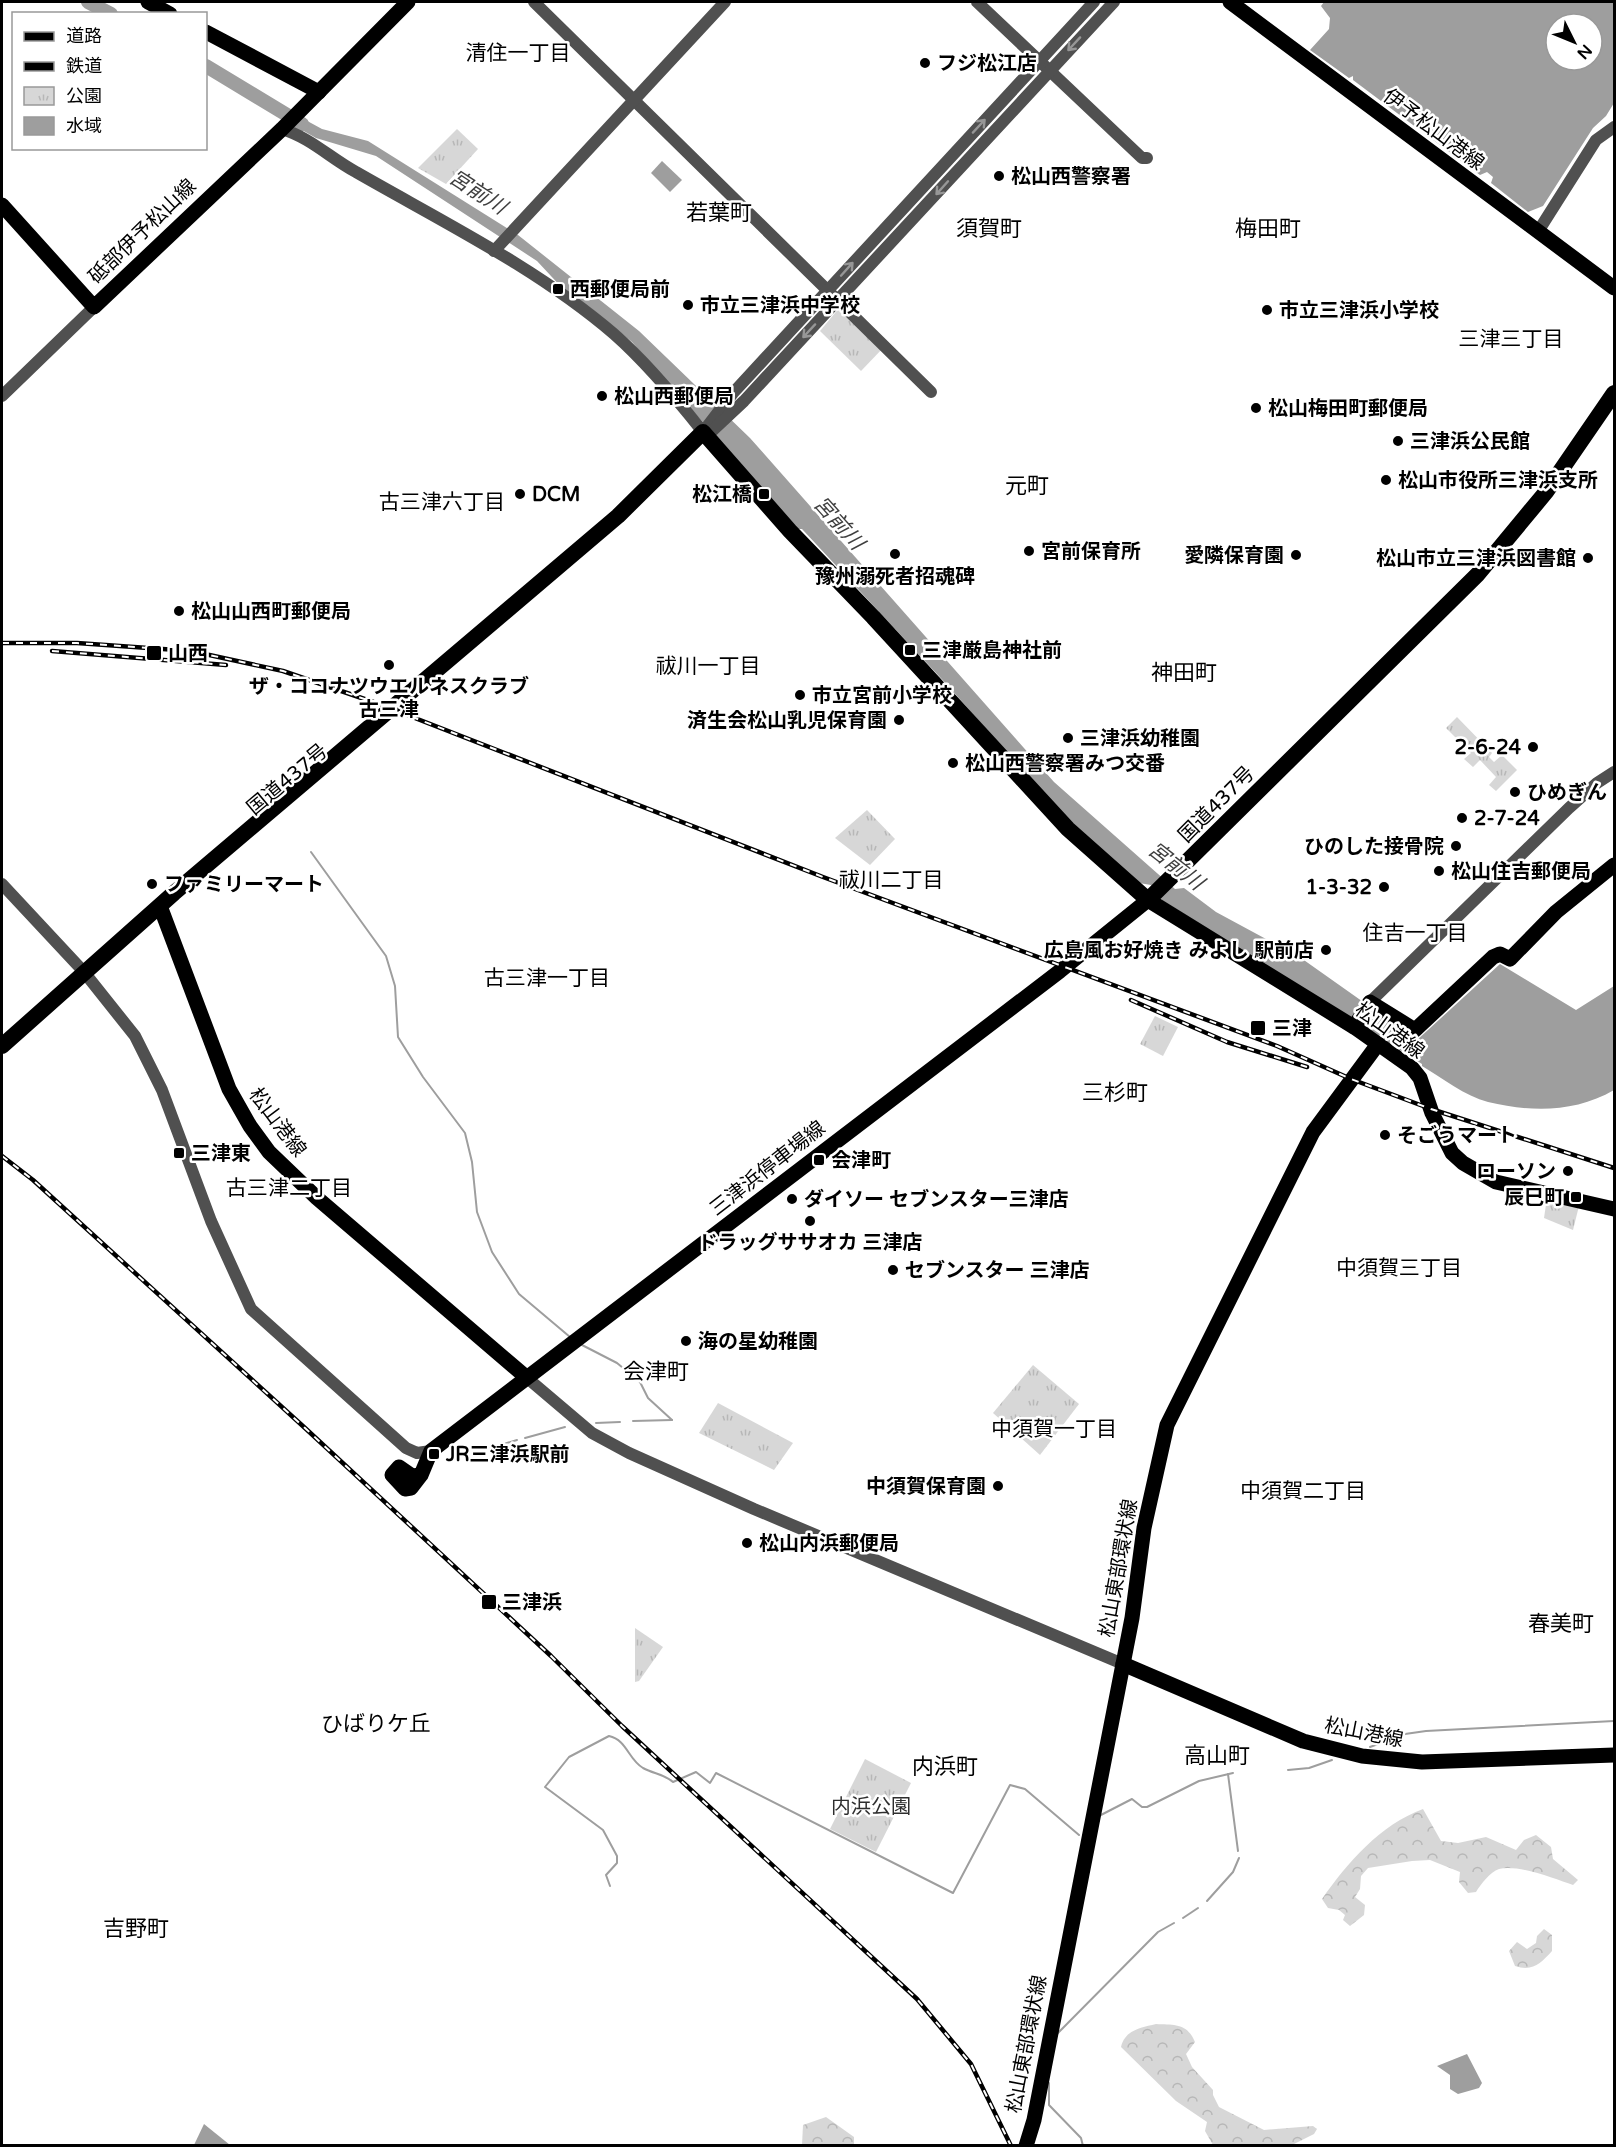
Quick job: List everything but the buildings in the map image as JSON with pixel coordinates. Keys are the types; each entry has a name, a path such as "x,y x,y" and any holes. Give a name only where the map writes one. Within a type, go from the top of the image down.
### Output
{"highway":[{"name":"国道437号","path":"1150,898 1479,574 1546,492 1614,393"},
{"name":"国道437号","path":"2,1046 477,641 638,498 706,433"},
{"path":"706,433 790,531 873,617 1068,829 1150,898"},
{"name":"国道437号","path":"2,1057 87,975"}],"main road":[{"path":"148,2 166,12"},
{"name":"砥部伊予松山線","path":"2,205 94,307 320,92 408,2"},
{"name":"伊予松山港線","path":"1230,2 1614,288"},
{"path":"207,33 320,92"},
{"path":"1355,1025 1369,1004 1415,1030 1493,957 1500,954 1510,959 1556,912 1614,865"},
{"name":"松山港線","path":"1150,898 1355,1025 1412,1068 1420,1078 1445,1141 1463,1163 1496,1182 1614,1209"},
{"name":"三津浜停車場線","path":"421,1475 431,1451 1060,971 1150,898"},
{"name":"松山港線","path":"161,911 228,1089 269,1152 317,1198 526,1377"},
{"name":"松山東部環状線","path":"1026,2145 1034,2120 1122,1664 1136,1590 1144,1528 1160,1449 1174,1409 1313,1132 1378,1044"},
{"name":"松山港線","path":"1122,1664 1303,1741 1355,1755 1422,1762 1614,1755"}],"street":[{"path":"534,2 829,289 931,392"},
{"path":"494,250 725,2"},
{"path":"977,2 1142,158 1147,158"},
{"path":"289,122 354,171 494,250 580,308 614,335 706,433 829,289 1094,2"},
{"path":"727,410 744,401 1114,2"},
{"path":"1539,230 1596,140 1614,127"},
{"path":"2,396 94,307"},
{"path":"1369,1004 1569,808 1597,783 1614,772"},
{"path":"2,884 87,975 124,1020 151,1066 172,1115 211,1221 251,1309 405,1448 417,1453 431,1451"},
{"path":"526,1377 592,1433 629,1453 754,1509 1122,1664"}],"green space":[{"path":"457,129 478,149 446,184 418,168"},
{"path":"840,307 884,347 861,371 820,331"},
{"path":"1457,717 1492,753 1489,757 1494,762 1502,755 1517,770 1496,791 1489,785 1496,777 1480,760 1473,767 1464,759 1471,753 1446,728"},
{"path":"867,810 895,839 870,865 835,838"},
{"path":"1155,1016 1178,1027 1163,1056 1140,1044"},
{"path":"1547,1198 1579,1206 1573,1230 1544,1218"},
{"path":"1033,1365 1079,1404 1040,1455 993,1413"},
{"path":"718,1403 793,1443 774,1470 699,1433"},
{"path":"635,1628 663,1647 639,1681 635,1682"},
{"name":"内浜公園","path":"865,1759 911,1783 876,1852 830,1829"},
{"path":"1423,1809 1441,1841 1458,1843 1486,1837 1516,1850 1524,1840 1536,1835 1551,1847 1553,1859 1578,1880 1573,1885 1536,1873 1507,1868 1496,1871 1476,1892 1468,1893 1459,1882 1460,1872 1430,1860 1368,1868 1361,1876 1360,1889 1355,1897 1365,1905 1364,1915 1350,1926 1343,1920 1345,1915 1339,1910 1328,1908 1322,1899 1366,1846 1393,1825"},
{"path":"1544,1929 1552,1935 1552,1951 1540,1963 1532,1967 1515,1966 1509,1951 1517,1942 1527,1949 1536,1943 1537,1936"},
{"path":"1156,2024 1180,2026 1192,2036 1195,2042 1186,2054 1192,2067 1213,2090 1219,2107 1264,2130 1313,2126 1317,2129 1314,2134 1292,2145 1213,2145 1205,2131 1207,2122 1176,2101 1121,2047 1130,2033"},
{"path":"826,2117 854,2137 854,2145 802,2145 803,2125"}],"water":[{"path":"1324,2 1614,2 1614,103 1606,116 1593,128 1543,206 1528,212 1491,183 1493,177 1487,172 1480,175 1428,136 1428,130 1417,128 1353,80 1353,76 1349,78 1310,50 1329,29 1330,18 1321,6"},
{"path":"300,117 322,129 368,141 518,235 639,331 750,438 1054,782 1175,889 1184,888 1216,912 1301,958 1417,1040 1500,964 1576,1010 1614,986 1614,1090 1599,1098 1568,1107 1536,1109 1488,1102 1471,1096 1162,900 1151,885 1139,883 1063,816 950,688 802,529 797,529 632,342 592,309 564,290 537,261 376,156 316,138 293,125"},
{"path":"662,161 682,180 670,192 651,173"},
{"path":"1467,2054 1482,2083 1479,2088 1458,2094 1450,2089 1450,2075 1437,2066"},
{"path":"204,2124 230,2145 194,2145"}],"waterway":[{"name":"宮前川","path":"88,2 107,12"},
{"name":"宮前川","path":"207,67 302,124"},
{"path":"311,852 386,956 395,986 398,1037 423,1077 465,1133 472,1162 477,1212 492,1252 519,1294 570,1337"},
{"path":"582,1345 617,1363 640,1382 648,1398 672,1420"},
{"path":"633,1421 672,1420"},
{"path":"596,1423 620,1422"},
{"path":"525,1438 565,1427"},
{"path":"474,1453 517,1440"},
{"path":"1370,1747 1405,1734 1426,1731 1614,1721"},
{"path":"610,1886 606,1875 617,1863 617,1856 603,1830 545,1787 569,1757 609,1736 620,1741 643,1768 673,1782 696,1772 710,1783 716,1773 953,1893 1010,1785 1025,1789 1079,1835"},
{"path":"1288,1770 1309,1768 1332,1760"},
{"path":"1099,1816 1132,1799 1142,1807 1147,1807 1199,1781 1233,1773"},
{"path":"1228,1774 1238,1851"},
{"path":"1207,1901 1233,1872 1239,1858"},
{"path":"1183,1918 1198,1908"},
{"path":"1057,2034 1158,1932 1174,1923"},
{"path":"1049,2083 1049,2105 1081,2138 1083,2146"}],"railway":[{"path":"2,643 77,643 191,651 283,671 379,704 823,877 1277,1046 1351,1079 1431,1109 1614,1168"},
{"path":"52,651 226,665"},
{"path":"1131,1000 1227,1042 1307,1067"},
{"path":"2,1156 33,1180 305,1428 917,1999 971,2064 1011,2146"}],"place":[{"name":"フジ松江店","path":"925,63"},
{"name":"松山西警察署","path":"999,176"},
{"name":"西郵便局前","path":"558,289"},
{"name":"市立三津浜中学校","path":"688,305"},
{"name":"市立三津浜小学校","path":"1267,310"},
{"name":"松山西郵便局","path":"602,396"},
{"name":"松山梅田町郵便局","path":"1256,408"},
{"name":"三津浜公民館","path":"1398,441"},
{"name":"松山市役所三津浜支所","path":"1386,480"},
{"name":"DCM","path":"520,494"},
{"name":"松江橋","path":"764,494"},
{"name":"宮前保育所","path":"1029,551"},
{"name":"豫州溺死者招魂碑","path":"895,554"},
{"name":"愛隣保育園","path":"1296,555"},
{"name":"松山市立三津浜図書館","path":"1588,558"},
{"name":"松山山西町郵便局","path":"179,611"},
{"name":"三津厳島神社前","path":"910,650"},
{"name":"山西","path":"154,653"},
{"name":"ザ・ココナツウエルネスクラブ 古三津","path":"389,665"},
{"name":"市立宮前小学校","path":"800,695"},
{"name":"済生会松山乳児保育園","path":"899,720"},
{"name":"三津浜幼稚園","path":"1068,738"},
{"name":"2-6-24","path":"1533,747"},
{"name":"松山西警察署みつ交番","path":"953,763"},
{"name":"ひめぎん","path":"1515,792"},
{"name":"2-7-24","path":"1462,818"},
{"name":"ひのした接骨院","path":"1456,846"},
{"name":"松山住吉郵便局","path":"1439,871"},
{"name":"ファミリーマート","path":"152,884"},
{"name":"1-3-32","path":"1384,887"},
{"name":"広島風お好焼き みよし 駅前店","path":"1326,950"},
{"name":"三津","path":"1258,1028"},
{"name":"そごうマート","path":"1385,1135"},
{"name":"三津東","path":"179,1153"},
{"name":"会津町","path":"819,1160"},
{"name":"ローソン","path":"1568,1171"},
{"name":"辰巳町","path":"1576,1197"},
{"name":"ダイソー セブンスター三津店","path":"792,1199"},
{"name":"ドラッグササオカ 三津店","path":"810,1221"},
{"name":"セブンスター 三津店","path":"893,1270"},
{"name":"海の星幼稚園","path":"686,1341"},
{"name":"JR三津浜駅前","path":"434,1454"},
{"name":"中須賀保育園","path":"998,1486"},
{"name":"松山内浜郵便局","path":"747,1543"},
{"name":"三津浜","path":"489,1602"}],"district":[{"name":"清住一丁目","path":"518,53"},
{"name":"若葉町","path":"719,212"},
{"name":"須賀町","path":"989,228"},
{"name":"梅田町","path":"1268,228"},
{"name":"三津三丁目","path":"1511,339"},
{"name":"元町","path":"1027,485"},
{"name":"古三津六丁目","path":"442,502"},
{"name":"祓川一丁目","path":"708,666"},
{"name":"神田町","path":"1184,672"},
{"name":"祓川二丁目","path":"891,880"},
{"name":"住吉一丁目","path":"1415,933"},
{"name":"古三津一丁目","path":"547,978"},
{"name":"三杉町","path":"1115,1092"},
{"name":"古三津二丁目","path":"289,1188"},
{"name":"中須賀三丁目","path":"1399,1268"},
{"name":"会津町","path":"656,1371"},
{"name":"中須賀一丁目","path":"1054,1429"},
{"name":"中須賀二丁目","path":"1303,1491"},
{"name":"春美町","path":"1561,1623"},
{"name":"ひばりケ丘","path":"376,1723"},
{"name":"高山町","path":"1217,1755"},
{"name":"内浜町","path":"945,1766"},
{"name":"吉野町","path":"136,1928"}]}
